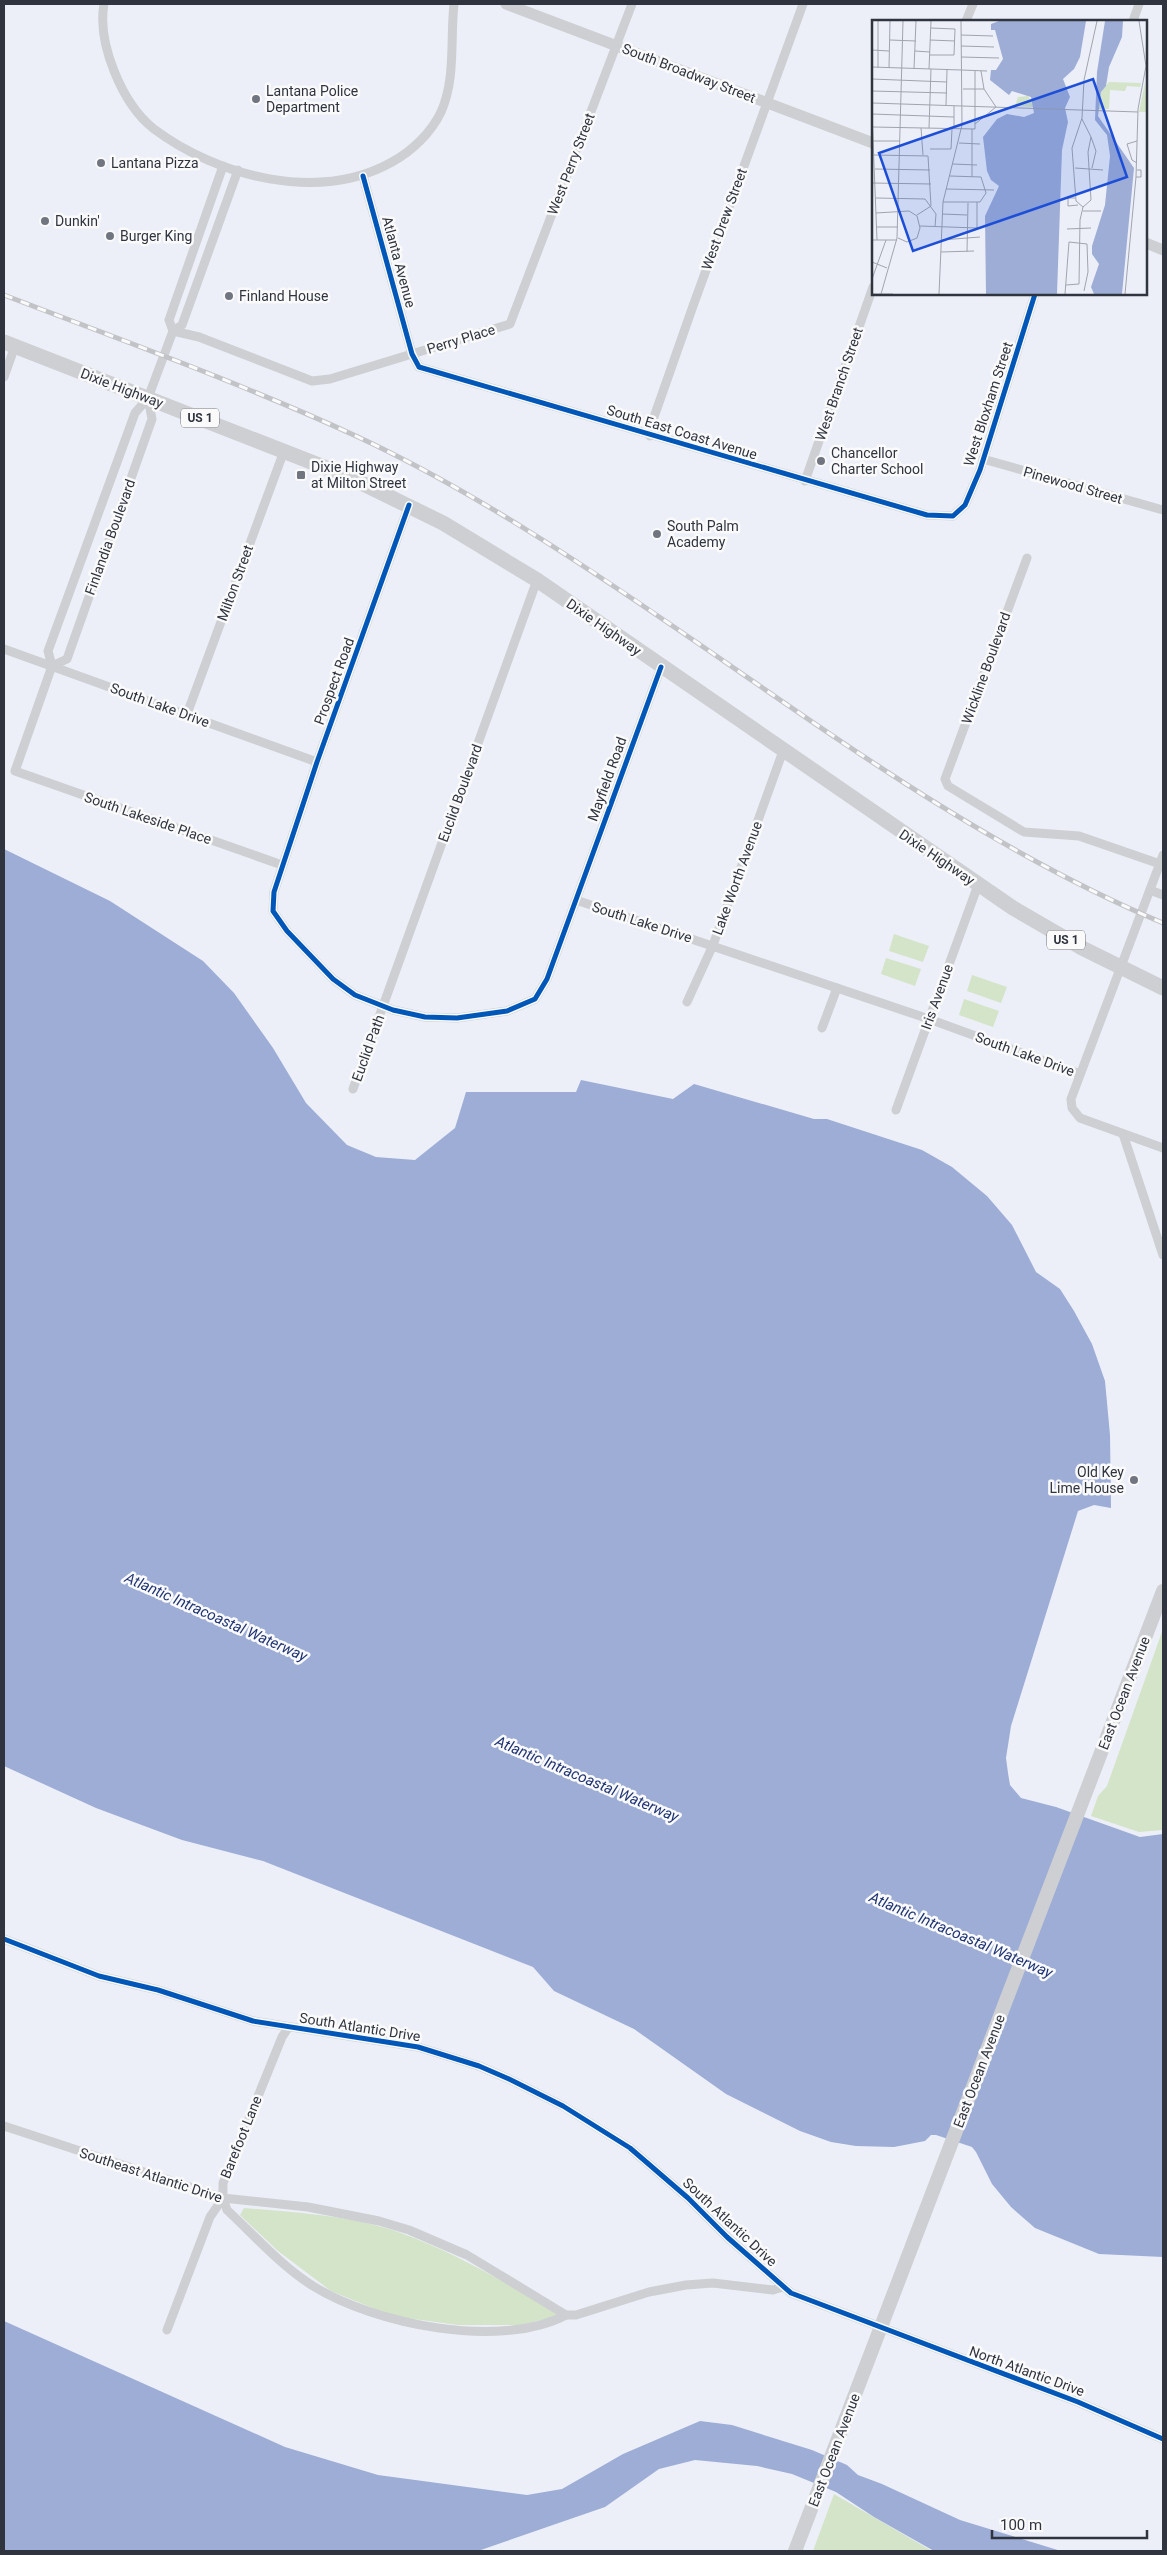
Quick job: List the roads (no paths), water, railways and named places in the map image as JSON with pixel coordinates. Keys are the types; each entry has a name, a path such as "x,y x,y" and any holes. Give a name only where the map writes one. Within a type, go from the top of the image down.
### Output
{"main road":[{"name":"Dixie Highway","path":"9,344 347,476 443,523 537,580 978,885 1036,922 1120,969 1163,988"},
{"name":"East Ocean Avenue","path":"795,2551 1163,1592"}],"street":[{"path":"104,4 104,42 109,59 124,90 144,119 154,129 184,147 224,166 306,184 327,183 363,176 405,154 420,141 441,112 449,82 454,4"},
{"name":"South Broadway Street","path":"506,4 872,143"},
{"name":"West Perry Street","path":"510,324 632,4"},
{"name":"West Drew Street","path":"650,436 657,408 803,4"},
{"path":"966,20 973,4"},
{"path":"1133,20 1139,4"},
{"name":"Finlandia Boulevard","path":"173,331 169,320 224,166"},
{"name":"Finlandia Boulevard","path":"14,771 52,666 48,651 135,413 148,398 173,331 182,325 238,170"},
{"name":"Atlanta Avenue","path":"363,176 412,354"},
{"path":"1147,243 1163,250"},
{"name":"West Branch Street","path":"805,481 872,290"},
{"name":"West Bloxham Street","path":"953,516 965,504 983,459 1035,295"},
{"name":"Perry Place","path":"412,354 510,324"},
{"path":"173,331 199,337 312,380 330,379 412,354"},
{"path":"4,377 9,344"},
{"name":"South East Coast Avenue","path":"412,354 419,368 433,373 641,430 650,436 927,516 953,516"},
{"name":"Finlandia Boulevard","path":"52,666 67,659 152,419 148,398"},
{"name":"Milton Street","path":"187,714 284,451"},
{"name":"Pinewood Street","path":"983,459 1163,510"},
{"name":"Prospect Road","path":"282,865 316,762 409,505"},
{"name":"Wickline Boulevard","path":"1027,558 945,779 948,786 1024,832 1079,836 1162,860"},
{"name":"Euclid Boulevard","path":"382,1006 537,580"},
{"name":"South Lake Drive","path":"4,649 316,762"},
{"name":"Mayfield Road","path":"576,900 661,667"},
{"name":"Lake Worth Avenue","path":"687,1002 713,945 783,751"},
{"name":"South Lakeside Place","path":"14,771 282,865"},
{"path":"1080,1074 1162,860"},
{"name":"South Lake Drive","path":"282,865 274,892 273,911 286,931 333,979 355,995 382,1006 425,1018 457,1018 507,1011 535,999 547,979 576,900 929,1019 1080,1074 1071,1100 1072,1108 1080,1118 1123,1134"},
{"name":"Iris Avenue","path":"896,1110 978,885"},
{"path":"1150,890 1163,895"},
{"path":"822,1028 837,988"},
{"name":"Euclid Path","path":"353,1089 382,1006"},
{"path":"1123,1134 1163,1148"},
{"path":"1123,1134 1163,1255"},
{"name":"South Atlantic Drive","path":"4,1939 99,1976 158,1990 253,2022 418,2046 479,2066 527,2087 571,2111 630,2148 688,2198 783,2287 792,2293 881,2328"},
{"name":"Barefoot Lane","path":"167,2330 210,2217 223,2198 222,2182 282,2036 288,2028"},
{"name":"Southeast Atlantic Drive","path":"4,2126 223,2198 308,2207 409,2230 467,2255 566,2315"},
{"path":"223,2198 227,2210 299,2275 336,2298 382,2316 436,2328 470,2331 532,2326 556,2320 566,2315 576,2315 649,2292 686,2285 713,2284 773,2290 783,2287"},
{"name":"North Atlantic Drive","path":"881,2328 1078,2402 1163,2439"}],"water":[{"name":"Atlantic Intracoastal Waterway","path":"4,849 110,901 203,961 234,993 273,1048 306,1103 347,1145 376,1157 415,1160 455,1128 466,1092 576,1092 581,1080 673,1099 694,1084 814,1119 827,1119 922,1150 952,1167 987,1196 1012,1225 1036,1272 1060,1289 1074,1311 1092,1344 1105,1381 1110,1435 1111,1508 1094,1505 1078,1511 1011,1726 1006,1758 1008,1773 1010,1785 1021,1798 1056,1807 1140,1837 1163,1834 1163,2257 1099,2254 1035,2228 1011,2207 992,2184 972,2147 936,2135 931,2135 925,2141 894,2147 856,2146 831,2142 800,2131 726,2094 634,2029 554,1991 533,1967 263,1861 182,1840 96,1808 4,1766"},
{"path":"4,2321 285,2447 378,2475 527,2495 562,2489 623,2454 700,2421 732,2425 812,2450 847,2465 858,2475 960,2520 1061,2551 934,2551 874,2517 836,2492 792,2474 757,2466 695,2460 659,2469 605,2507 478,2551 4,2551"}],"railway":[{"path":"4,295 181,362 269,398 356,436 423,469 509,519 608,582 917,791 997,839 1078,884 1163,923"}],"place":[{"name":"Lantana Police Department","path":"256,99"},
{"name":"Lantana Pizza","path":"101,163"},
{"name":"Dunkin'","path":"45,221"},
{"name":"Burger King","path":"110,236"},
{"name":"Finland House","path":"229,296"},
{"name":"Chancellor Charter School","path":"821,461"},
{"name":"Dixie Highway at Milton Street","path":"301,475"},
{"name":"South Palm Academy","path":"657,534"},
{"name":"Old Key Lime House","path":"1134,1480"}]}
